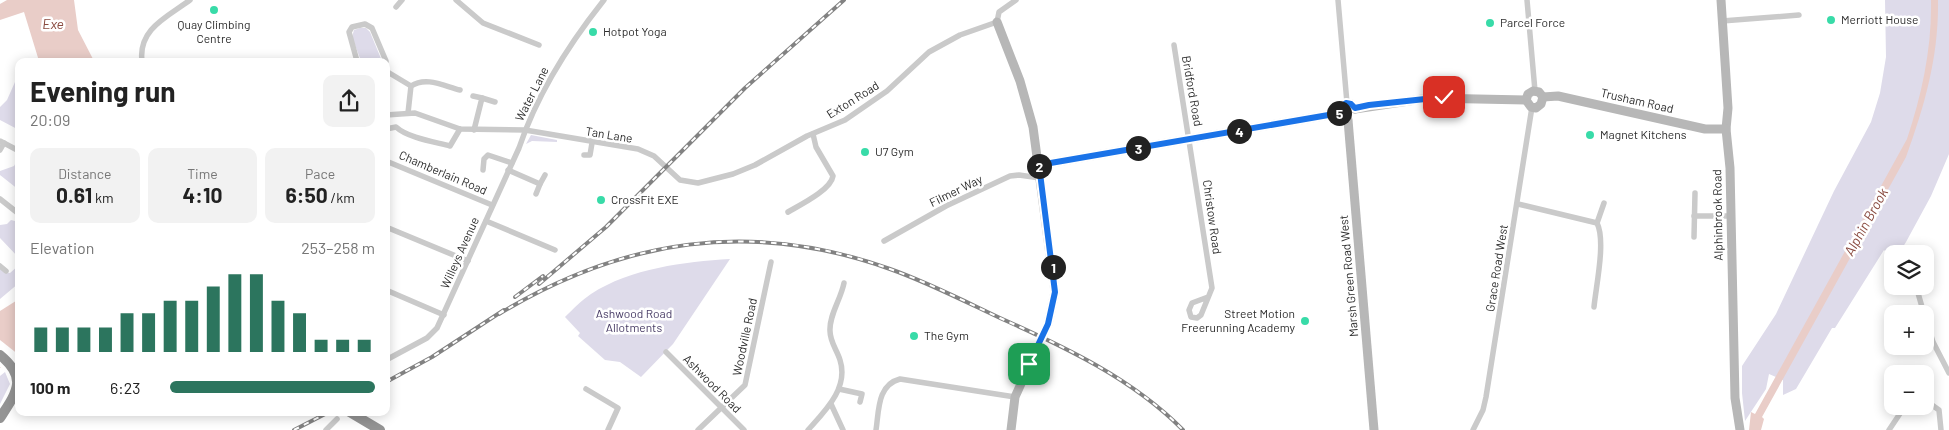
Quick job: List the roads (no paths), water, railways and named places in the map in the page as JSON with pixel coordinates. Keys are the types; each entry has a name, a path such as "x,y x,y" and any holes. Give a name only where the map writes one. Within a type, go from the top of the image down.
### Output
{"highway":[{"path":"0,354 15,366"},
{"path":"0,418 15,399"},
{"path":"356,416 380,430"}],"street":[{"path":"142,58 142,46 146,36 155,26 190,0"},
{"path":"396,7 402,0"},
{"path":"456,0 483,23 539,45"},
{"name":"Water Lane","path":"390,115 408,113 426,116 460,129 525,130 558,66 604,0"},
{"path":"1011,430 1015,397 1048,324 1054,301 1053,267 1033,127 1020,81 997,22 999,12 1016,0"},
{"path":"1338,0 1347,103"},
{"path":"1527,0 1534,91"},
{"name":"Alphinbrook Road","path":"1721,0 1728,108 1726,129 1729,143 1735,398 1740,430"},
{"path":"1722,21 1799,15"},
{"name":"Exton Road","path":"680,180 698,183 732,174 755,165 813,134 845,120 900,80 934,49 960,35 997,22"},
{"path":"356,58 349,32 352,27 364,24 372,28 384,58"},
{"name":"Bridford Road","path":"1174,45 1191,140"},
{"path":"390,73 411,86 426,81 460,90"},
{"path":"408,113 411,86"},
{"path":"1347,103 1355,108 1429,98 1526,100 1532,107 1541,104 1543,97 1534,91 1528,94 1526,100"},
{"path":"472,96 495,102"},
{"name":"Trusham Road","path":"1543,97 1567,98 1705,129 1726,129"},
{"path":"474,130 482,98"},
{"path":"1347,103 1341,107 1340,113 1342,117 1348,120 1354,116 1355,108"},
{"name":"Grace Road West","path":"1473,430 1486,397 1532,107"},
{"path":"1039,165 1340,113"},
{"name":"Marsh Green Road West","path":"1348,120 1374,430"},
{"path":"390,128 396,127 403,134 450,146 460,129"},
{"name":"Tan Lane","path":"525,130 647,152 680,180"},
{"name":"Willeys Avenue","path":"390,358 432,335 444,314 525,130"},
{"path":"788,212 826,188 832,180 833,176 816,146 813,134"},
{"name":"Christow Road","path":"1191,140 1212,288 1208,297"},
{"path":"0,150 2,142 15,149"},
{"path":"584,154 590,155 592,143"},
{"path":"483,170 484,159 488,155 512,163"},
{"name":"Chamberlain Road","path":"390,163 492,205"},
{"path":"508,170 540,184"},
{"path":"536,194 545,175"},
{"name":"Filmer Way","path":"884,241 946,206 1010,176 1019,175 1040,178"},
{"path":"1694,238 1695,193"},
{"path":"1,201 15,211"},
{"path":"1594,307 1600,250 1600,229 1597,223 1604,203"},
{"path":"1518,204 1597,223"},
{"path":"1694,216 1730,216"},
{"path":"486,221 555,250"},
{"path":"390,229 468,261"},
{"name":"Woodville Road","path":"698,430 745,385 771,262"},
{"path":"0,266 6,271"},
{"path":"808,430 830,404 839,389 841,362 833,343 830,329 844,283"},
{"path":"390,292 444,314"},
{"path":"1934,344 1949,373"},
{"name":"Ashwood Road","path":"666,352 744,430"},
{"path":"876,430 882,392 891,383 900,379 1015,397"},
{"path":"586,388 618,408 608,430"},
{"path":"839,389 862,394 860,402"},
{"path":"830,404 843,430"},
{"path":"1934,407 1938,410 1941,430"},
{"path":"1889,430 1899,415"},
{"path":"326,430 337,419"}],"water":[{"name":"Exe","path":"7,0 74,0 78,30 92,58 38,58 24,12 0,20 0,4"},
{"name":"Alphin Brook","path":"1931,0 1938,0 1938,20 1930,80 1906,157 1762,417 1764,419 1761,430 1749,430 1751,412 1755,414 1907,139 1925,71 1930,36"},
{"path":"15,302 15,357 0,368 0,311"}],"railway":[{"path":"539,284 606,227 745,88 844,0"},
{"path":"499,314 546,288 593,268 641,254 689,245 738,241 788,244 838,254 904,274 1024,329 1073,353 1120,380 1142,395 1183,430"},
{"path":"515,297 543,276"},
{"path":"390,380 432,357 504,310"},
{"path":"294,430 321,416"}],"place":[{"name":"Quay Climbing Centre","path":"214,10"},
{"name":"Merriott House","path":"1831,20"},
{"name":"Parcel Force","path":"1490,23"},
{"name":"Hotpot Yoga","path":"593,32"},
{"name":"Magnet Kitchens","path":"1590,135"},
{"name":"U7 Gym","path":"865,152"},
{"name":"CrossFit EXE","path":"601,200"},
{"name":"Street Motion Freerunning Academy","path":"1305,321"},
{"name":"The Gym","path":"914,336"}],"park label":[{"name":"Ashwood Road Allotments","path":"634,321"}]}
